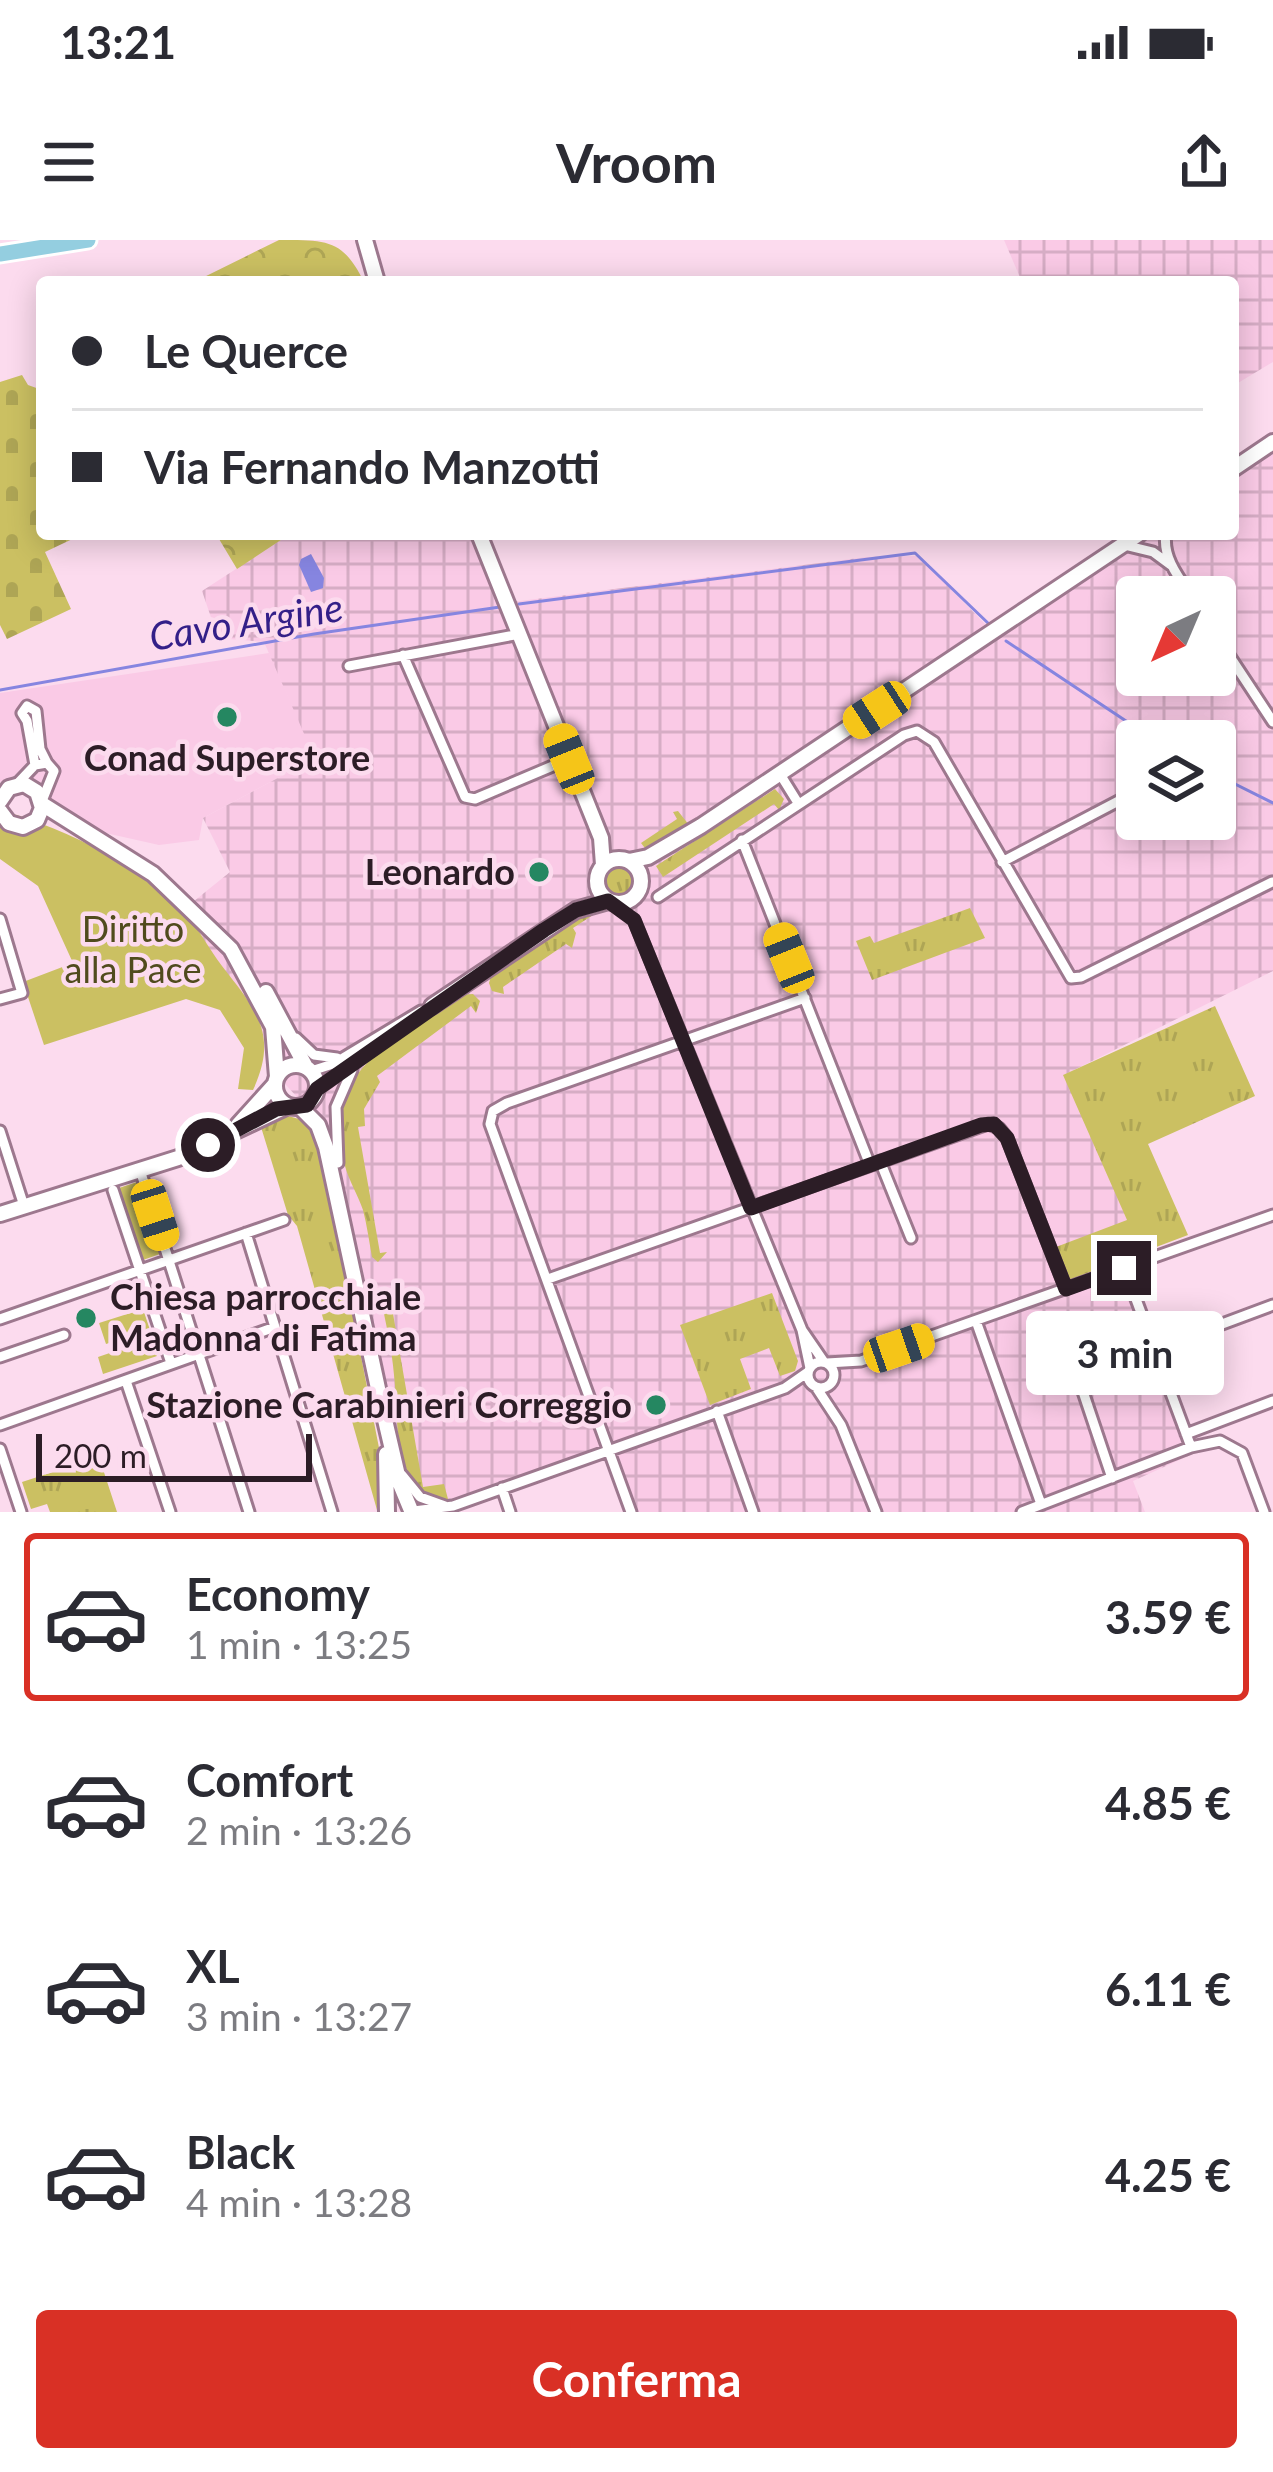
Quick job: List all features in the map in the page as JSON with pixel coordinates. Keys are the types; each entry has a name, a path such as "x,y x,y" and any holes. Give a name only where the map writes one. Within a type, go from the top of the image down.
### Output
{"main road":[{"path":"0,254 88,240"}],"street":[{"path":"354,240 375,276"},
{"path":"365,240 375,276"},
{"path":"1239,466 1273,442"},
{"path":"0,1214 178,1158 294,1107 406,1018 576,910 597,883 603,866 601,838 481,540"},
{"path":"603,866 648,857 678,841 1131,540"},
{"path":"1152,540 1153,552"},
{"path":"1166,540 1178,576"},
{"path":"1124,545 1153,552 1172,566"},
{"path":"350,666 520,634"},
{"path":"403,655 465,797 475,799 569,759"},
{"path":"1236,666 1273,722"},
{"path":"30,825 40,816 53,772 41,764 22,713 27,706 36,711 41,764"},
{"path":"658,897 904,735 922,731 934,742 1065,972 1074,979 1272,883"},
{"path":"0,801 9,786 41,764"},
{"path":"780,774 798,803"},
{"path":"9,786 33,788 42,802 76,828 166,884 257,978 308,1052 352,1059"},
{"path":"1002,862 1116,802"},
{"path":"0,812 14,826 76,828"},
{"path":"601,838 640,872 642,882"},
{"path":"742,840 875,1163 911,1238"},
{"path":"678,841 652,865 642,882 634,920 802,1330 814,1386 837,1417 876,1512"},
{"path":"597,883 634,920"},
{"path":"576,910 635,898"},
{"path":"0,919 22,993 0,999"},
{"path":"239,961 274,1027 278,1097 321,1131 394,1462 413,1510"},
{"path":"631,1512 490,1124 493,1111 805,998"},
{"path":"276,1008 308,1069 338,1162"},
{"path":"230,1132 292,1065 308,1069 352,1059"},
{"path":"340,1203 336,1107 352,1059"},
{"path":"548,1280 994,1124 1007,1138 1066,1289"},
{"path":"0,1131 24,1206"},
{"path":"140,1170 249,1512"},
{"path":"113,1190 170,1363"},
{"path":"382,1408 388,1512 397,1507 447,1510 785,1388 824,1388 861,1361 1273,1215"},
{"path":"0,1319 284,1220"},
{"path":"246,1233 332,1512"},
{"path":"1124,1268 1191,1447"},
{"path":"1155,1349 1273,1305"},
{"path":"976,1321 1041,1504"},
{"path":"0,1425 275,1327"},
{"path":"1062,1328 1112,1478"},
{"path":"802,1330 834,1371 837,1417"},
{"path":"0,1357 64,1335"},
{"path":"785,1388 826,1362 861,1361"},
{"path":"126,1381 170,1512"},
{"path":"1186,1434 1273,1401"},
{"path":"717,1411 753,1512"},
{"path":"1026,1511 1191,1447 1220,1441 1238,1448 1264,1512"},
{"path":"0,1449 21,1512"},
{"path":"394,1462 420,1497 447,1510"},
{"path":"502,1488 510,1512"}],"shaded area":[{"path":"1004,240 1273,240 1273,362 1239,382 1239,276 1019,276"},
{"path":"1273,441 1273,971 1064,1075 1133,1218 1128,1270 1197,1452 1133,1481 1145,1512 635,1512 612,1452 447,1512 408,1512 327,1130 266,1063 265,1038 183,910 230,872 203,818 289,772 319,768 264,642 218,638 202,591 281,540 476,540 505,603 867,557 918,556 998,637 1134,540 1239,540 1239,465"},
{"path":"311,554 324,578 323,588 311,592 299,565"},
{"path":"269,653 320,768 289,772 203,818 199,840 159,845 92,830 51,804 34,783 0,782 0,693"}],"green space":[{"path":"279,240 332,245 349,258 360,276 206,276"},
{"path":"22,375 36,388 36,540 70,540 45,552 71,609 7,639 0,625 0,382"},
{"path":"220,540 281,540 237,569"},
{"path":"775,789 784,799 779,810 774,804 663,877 656,866"},
{"name":"Diritto alla Pace","path":"0,810 47,826 125,864 185,913 260,1024 264,1053 253,1090 238,1089 244,1048 220,1010 186,999 44,1045 23,982 73,963 38,886 0,859"},
{"path":"678,811 689,825 648,852 641,843 677,819 673,812"},
{"path":"618,867 628,871 632,881 628,891 618,895 608,891 604,881 608,871"},
{"path":"970,908 985,938 872,980 856,941 870,936 874,943"},
{"path":"589,909 593,915 573,928 572,948 566,944 503,987 504,994 492,991 492,973"},
{"path":"473,994 480,1001 476,1013 471,1006 377,1076 380,1082 364,1109 365,1126 358,1127 380,1253 387,1252 378,1262 372,1257 363,1210 345,1166 339,1134 342,1106 352,1082 388,1044 460,995"},
{"path":"1215,1006 1255,1096 1148,1144 1188,1235 1069,1280 1056,1247 1127,1220 1063,1075"},
{"path":"277,1113 310,1122 317,1133 382,1463 384,1505 377,1510 297,1226 288,1215 261,1127"},
{"path":"137,1182 160,1254 143,1260 119,1188"},
{"path":"390,1292 398,1299 391,1302 423,1487 444,1484 448,1499 432,1499 419,1488 403,1460 381,1299"},
{"path":"772,1293 798,1361 795,1371 780,1376 769,1348 740,1359 751,1389 710,1405 680,1325"},
{"path":"143,1309 150,1330 106,1344 99,1323"},
{"path":"151,1339 157,1356 103,1374 98,1357"},
{"path":"99,1457 117,1512 50,1512 47,1504 31,1509 22,1482"}],"waterway":[{"path":"519,604 915,553 990,625"},
{"name":"Cavo Argine","path":"0,690 314,634 500,607"},
{"path":"1006,641 1124,720"},
{"path":"1236,784 1273,803"}],"place":[{"name":"Conad Superstore","path":"227,717"},
{"name":"Leonardo","path":"539,872"},
{"name":"Chiesa parrocchiale Madonna di Fatima","path":"86,1318"},
{"name":"Stazione Carabinieri Correggio","path":"656,1405"}],"route":[{"path":"208,1145 276,1109 307,1105 317,1089 431,1006 576,910 608,901 634,920 751,1208 994,1124 1007,1138 1066,1289 1124,1268"}]}
